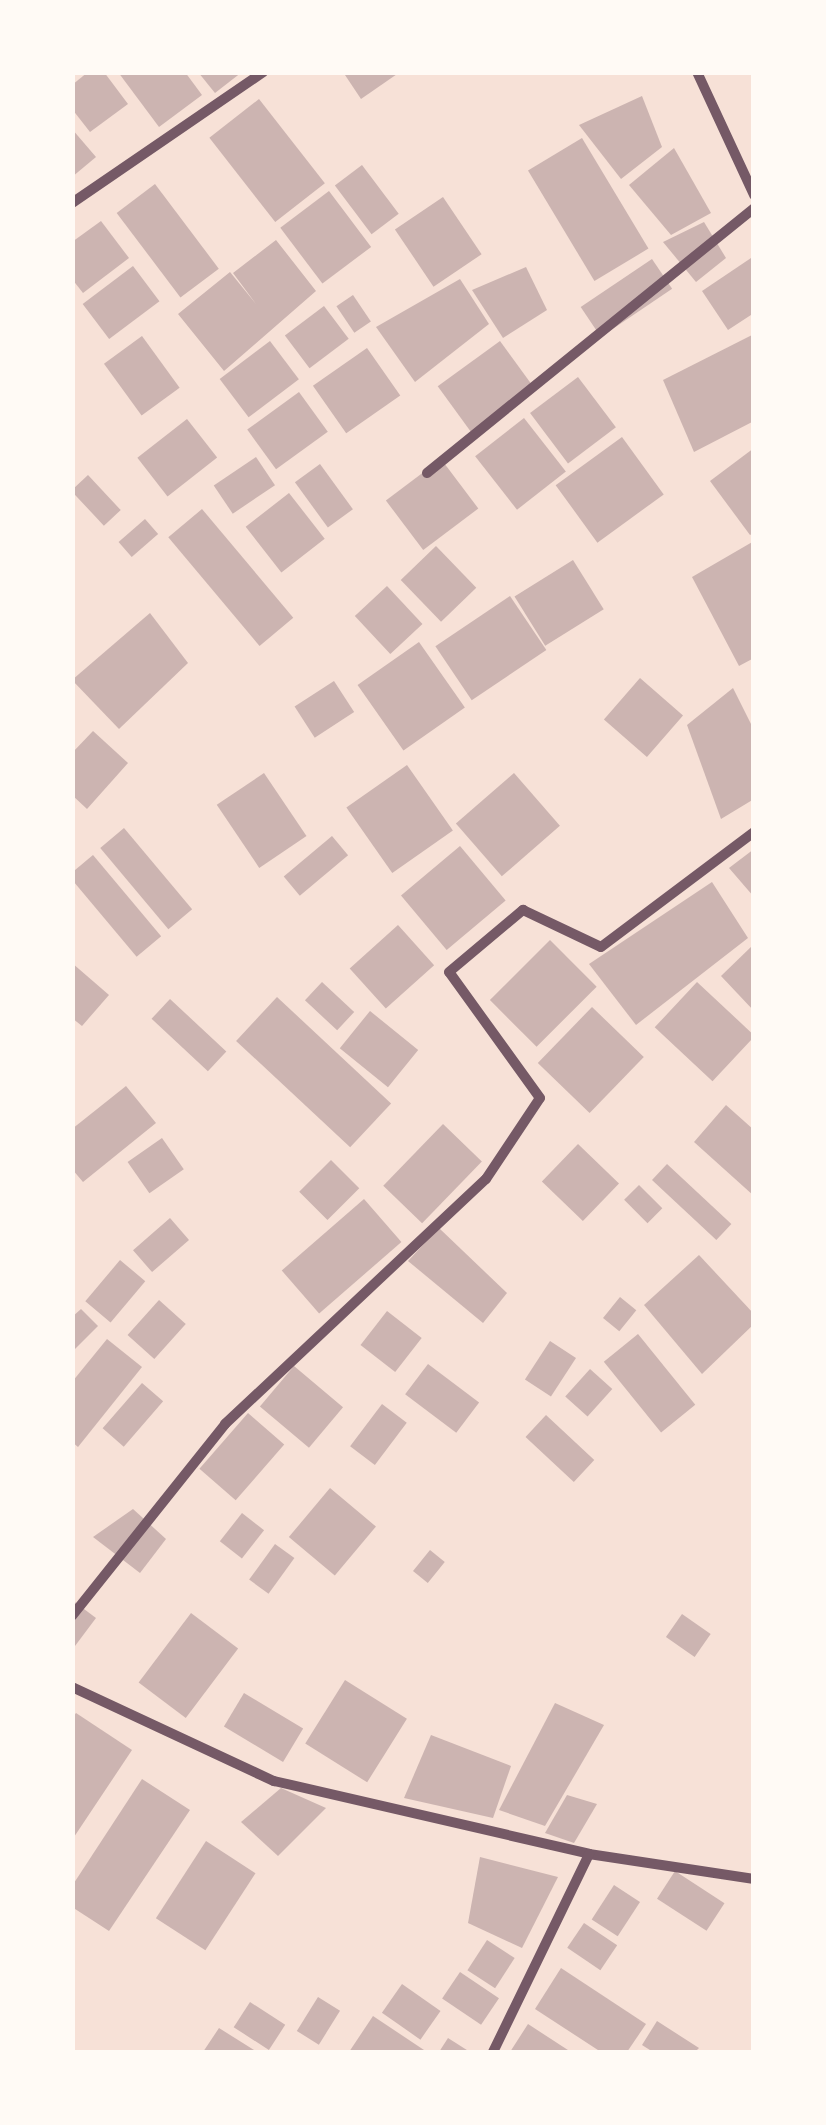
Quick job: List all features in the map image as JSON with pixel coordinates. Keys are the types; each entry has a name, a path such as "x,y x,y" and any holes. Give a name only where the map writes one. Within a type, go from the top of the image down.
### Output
{"street":[{"path":"72,203 263,72"},
{"path":"697,72 754,195"},
{"path":"427,473 754,208"},
{"path":"72,1616 225,1424 486,1178 540,1098 449,972 523,910 601,947 754,832"},
{"path":"72,1688 274,1781 589,1854 754,1878"},
{"path":"493,2052 589,1854"}],"building":[{"path":"88,72 104,72 128,104 90,132 72,109 72,85"},
{"path":"118,72 185,72 202,95 159,127"},
{"path":"198,72 242,72 215,93"},
{"path":"343,72 400,72 361,99"},
{"path":"642,96 662,147 621,179 579,125"},
{"path":"259,99 325,183 275,222 209,138"},
{"path":"72,129 96,157 72,177"},
{"path":"582,138 648,249 594,281 528,170"},
{"path":"674,148 711,213 671,235 629,185"},
{"path":"362,165 399,214 372,234 335,185"},
{"path":"155,184 219,269 180,298 117,213"},
{"path":"329,191 371,247 322,284 280,228"},
{"path":"443,197 482,254 434,287 395,229"},
{"path":"101,221 129,258 83,293 72,279 72,242"},
{"path":"704,222 726,258 696,282 663,242"},
{"path":"276,240 316,291 224,371 178,314 230,272 256,304 233,273"},
{"path":"754,256 754,313 728,330 702,291"},
{"path":"652,259 672,289 601,337 581,307"},
{"path":"133,266 159,301 109,339 83,304"},
{"path":"526,267 547,310 503,338 472,290"},
{"path":"460,279 489,324 415,382 376,327"},
{"path":"353,295 371,322 354,333 336,306"},
{"path":"324,306 349,339 310,368 285,335"},
{"path":"754,334 754,421 694,452 663,380"},
{"path":"142,336 180,388 142,415 104,364"},
{"path":"270,341 299,379 249,417 220,379"},
{"path":"500,341 534,387 471,432 438,386"},
{"path":"367,348 400,396 346,433 313,386"},
{"path":"578,377 616,427 568,463 530,413"},
{"path":"299,392 328,432 276,469 247,430"},
{"path":"524,418 566,472 517,510 475,456"},
{"path":"187,419 217,458 168,496 137,458"},
{"path":"622,437 664,494 597,543 556,485"},
{"path":"754,448 754,533 750,535 710,481"},
{"path":"256,457 275,485 233,514 214,486"},
{"path":"441,459 478,509 423,550 386,501"},
{"path":"320,464 353,509 328,528 295,482"},
{"path":"88,475 121,510 104,526 72,492"},
{"path":"289,493 325,539 281,573 246,527"},
{"path":"202,509 293,618 260,646 168,537"},
{"path":"145,519 158,534 132,557 119,542"},
{"path":"754,541 754,658 739,666 692,577"},
{"path":"436,546 476,588 441,622 401,580"},
{"path":"573,560 604,609 545,646 514,597"},
{"path":"387,586 422,624 390,654 355,616"},
{"path":"510,596 546,650 472,700 435,646"},
{"path":"150,613 188,663 119,729 72,680"},
{"path":"419,642 465,708 403,751 358,685"},
{"path":"640,678 683,715 647,757 604,720"},
{"path":"334,681 354,712 315,738 295,707"},
{"path":"733,688 754,730 754,799 721,819 687,725"},
{"path":"93,731 128,763 87,809 72,795 72,753"},
{"path":"407,765 453,831 392,873 346,807"},
{"path":"264,773 306,836 259,868 217,805"},
{"path":"514,773 560,826 502,876 456,824"},
{"path":"124,828 192,909 168,929 100,848"},
{"path":"332,836 348,855 300,896 284,876"},
{"path":"460,846 506,900 447,950 401,895"},
{"path":"754,849 754,897 729,868"},
{"path":"93,855 161,936 137,957 72,880 72,873"},
{"path":"712,882 748,938 636,1025 589,964"},
{"path":"398,925 434,965 386,1009 350,968"},
{"path":"550,940 597,987 537,1047 490,1000"},
{"path":"754,944 754,1011 721,976"},
{"path":"72,963 109,995 82,1026 72,1018"},
{"path":"322,982 354,1012 337,1030 305,1000"},
{"path":"697,982 754,1035 712,1081 655,1027"},
{"path":"277,997 391,1103 350,1147 236,1041"},
{"path":"170,999 226,1052 208,1071 152,1019"},
{"path":"592,1007 644,1057 590,1113 538,1063"},
{"path":"370,1011 418,1050 388,1087 340,1048"},
{"path":"126,1086 156,1123 83,1182 72,1169 72,1129"},
{"path":"726,1105 754,1130 754,1196 694,1142"},
{"path":"443,1124 482,1162 422,1223 383,1186"},
{"path":"162,1138 184,1169 149,1193 128,1162"},
{"path":"578,1144 619,1184 583,1221 542,1181"},
{"path":"331,1160 359,1188 327,1220 299,1192"},
{"path":"667,1164 731,1224 716,1240 652,1180"},
{"path":"639,1185 662,1208 647,1223 624,1200"},
{"path":"364,1199 401,1242 319,1314 282,1271"},
{"path":"170,1218 189,1240 152,1272 133,1250"},
{"path":"439,1228 507,1293 483,1323 408,1261"},
{"path":"699,1255 754,1314 754,1324 702,1374 644,1305"},
{"path":"120,1260 145,1281 111,1323 85,1301"},
{"path":"620,1297 636,1310 619,1331 603,1318"},
{"path":"159,1300 186,1324 154,1359 128,1335"},
{"path":"81,1309 98,1326 72,1352 72,1317"},
{"path":"387,1311 422,1338 395,1372 361,1345"},
{"path":"638,1334 695,1405 661,1432 604,1362"},
{"path":"107,1339 142,1367 78,1447 72,1442 72,1382"},
{"path":"550,1341 576,1358 551,1396 525,1380"},
{"path":"428,1364 479,1403 456,1433 405,1394"},
{"path":"294,1366 343,1407 309,1448 260,1407"},
{"path":"590,1369 612,1389 588,1417 565,1396"},
{"path":"142,1383 163,1401 124,1447 103,1428"},
{"path":"382,1404 407,1423 375,1465 350,1446"},
{"path":"248,1413 284,1444 236,1500 199,1469"},
{"path":"546,1415 594,1460 574,1482 526,1437"},
{"path":"330,1488 376,1527 335,1576 289,1537"},
{"path":"133,1509 166,1539 140,1573 93,1537"},
{"path":"242,1513 264,1530 242,1559 220,1541"},
{"path":"275,1544 294,1558 269,1594 249,1580"},
{"path":"430,1550 445,1562 428,1583 413,1571"},
{"path":"72,1600 96,1618 72,1650"},
{"path":"191,1613 238,1649 186,1718 139,1682"},
{"path":"682,1614 711,1634 695,1657 666,1637"},
{"path":"345,1680 407,1719 367,1782 305,1744"},
{"path":"244,1693 303,1729 283,1762 224,1726"},
{"path":"555,1703 604,1725 545,1826 499,1810"},
{"path":"76,1713 132,1750 72,1840 72,1718"},
{"path":"431,1735 511,1766 493,1818 404,1798"},
{"path":"142,1779 190,1810 109,1931 72,1907 72,1886"},
{"path":"281,1788 326,1808 278,1856 241,1822"},
{"path":"567,1795 597,1804 574,1843 545,1833"},
{"path":"206,1841 255,1873 205,1950 156,1918"},
{"path":"480,1857 558,1877 522,1948 468,1923"},
{"path":"675,1871 724,1903 707,1931 657,1899"},
{"path":"614,1885 640,1902 618,1936 592,1919"},
{"path":"584,1923 617,1945 600,1970 567,1948"},
{"path":"487,1940 515,1958 495,1988 467,1970"},
{"path":"561,1968 646,2024 627,2052 601,2052 535,2009"},
{"path":"460,1972 499,1998 481,2025 442,1999"},
{"path":"402,1984 441,2011 420,2040 382,2013"},
{"path":"318,1997 340,2011 319,2045 297,2031"},
{"path":"250,2002 285,2025 269,2050 234,2027"},
{"path":"373,2016 427,2052 349,2052"},
{"path":"657,2021 699,2048 695,2052 653,2052 642,2045"},
{"path":"528,2024 571,2052 510,2052"},
{"path":"219,2028 257,2052 203,2052"},
{"path":"448,2038 470,2052 439,2052"}]}
